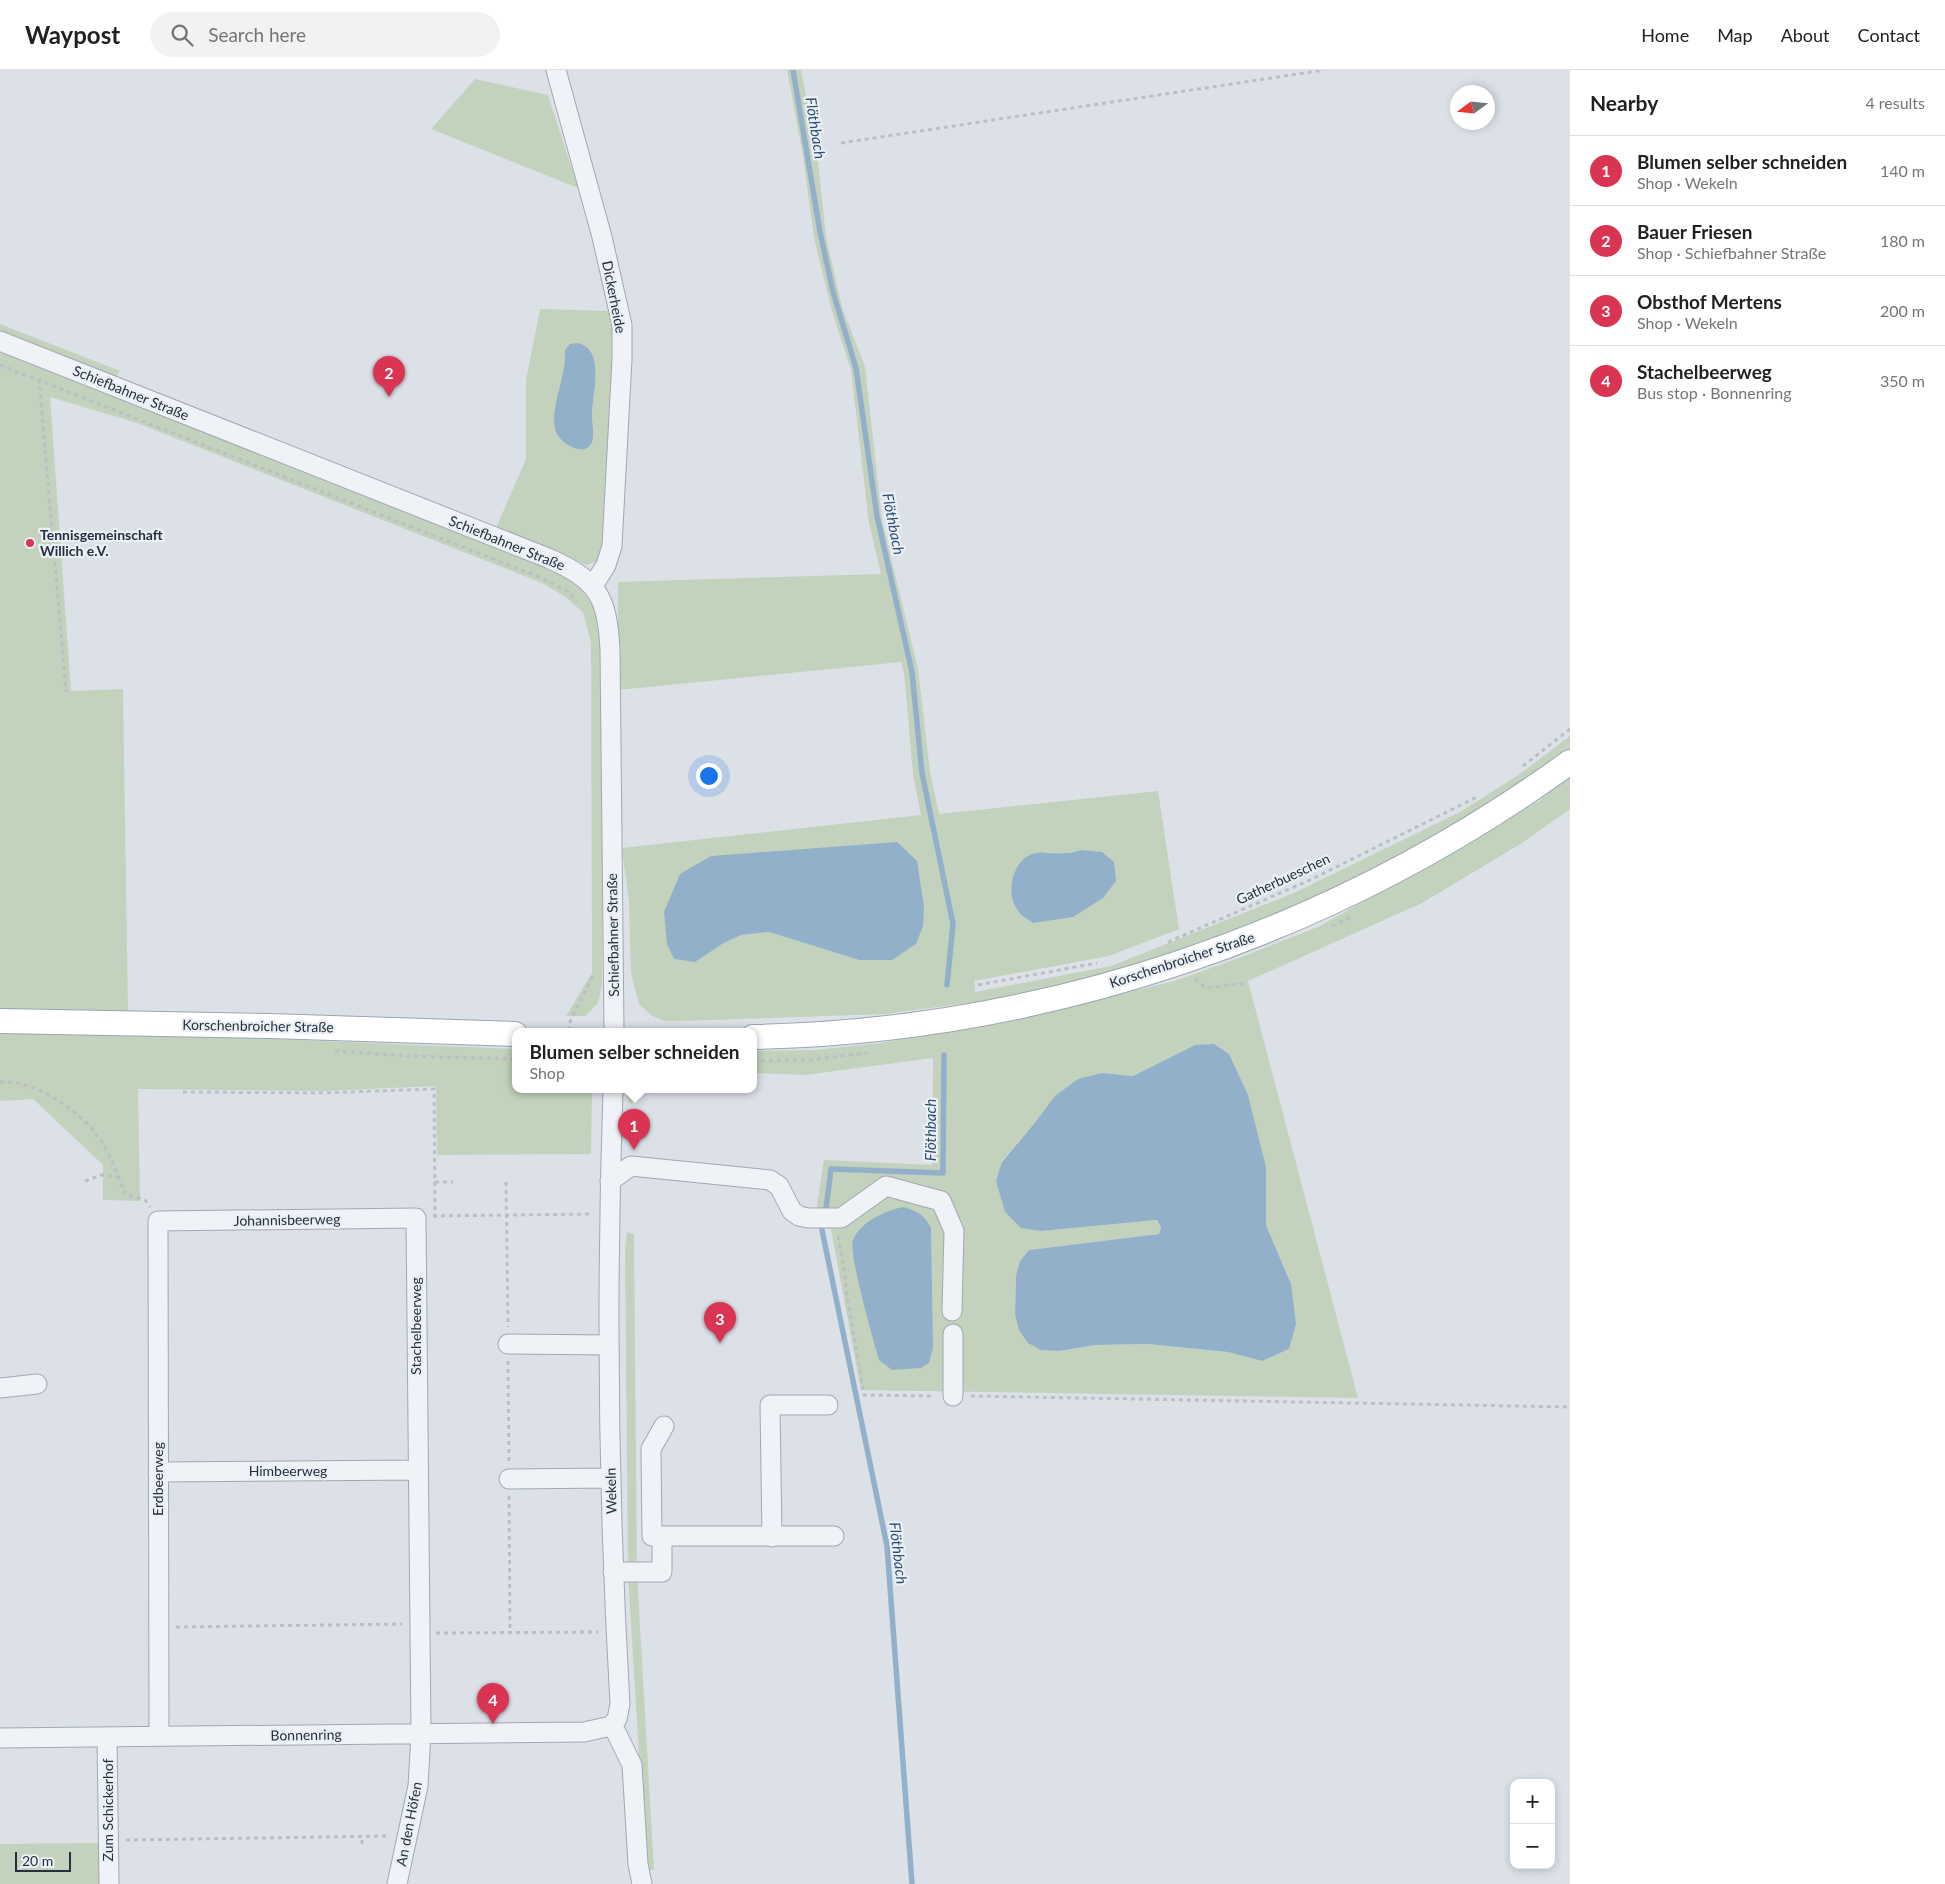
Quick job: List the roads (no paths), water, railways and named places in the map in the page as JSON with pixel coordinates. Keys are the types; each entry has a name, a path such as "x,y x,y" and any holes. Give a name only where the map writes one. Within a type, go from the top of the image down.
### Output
{"main road":[{"name":"Korschenbroicher Straße","path":"757,1036 857,1031 982,1012 1086,990 1190,960 1297,919 1382,879 1486,820 1570,762"},
{"name":"Korschenbroicher Straße","path":"0,1022 260,1026 512,1034"}],"street":[{"name":"Dickerheide","path":"556,70 602,238 617,299 623,337 612,546 606,565 594,586"},
{"name":"Schiefbahner Straße","path":"0,341 548,558 574,570 594,586 605,612 610,649 614,1028"},
{"name":"Wekeln","path":"611,1726 617,1719 620,1704 613,1572 609,1345 609,1224 613,1093"},
{"path":"610,1181 631,1166 766,1179 779,1186 789,1208 795,1214 808,1218 841,1218 886,1186 941,1201 954,1231 952,1311"},
{"name":"Johannisbeerweg","path":"158,1221 416,1218"},
{"name":"Stachelbeerweg","path":"416,1218 421,1734"},
{"name":"Erdbeerweg","path":"158,1221 159,1736"},
{"path":"953,1334 953,1396"},
{"path":"508,1344 609,1345"},
{"path":"0,1388 37,1384"},
{"path":"772,1537 770,1406 828,1405"},
{"path":"664,1426 651,1449 652,1536 834,1536"},
{"name":"Himbeerweg","path":"158,1472 418,1470"},
{"path":"509,1479 611,1478"},
{"path":"613,1572 662,1572 662,1536"},
{"path":"611,1726 616,1732 632,1765 638,1864 642,1884"},
{"name":"Bonnenring","path":"0,1738 584,1732 611,1726"},
{"name":"An den Höfen","path":"397,1884 418,1786 421,1734"},
{"name":"Zum Schickerhof","path":"107,1737 108,1884"}],"water":[{"path":"578,343 586,347 592,354 596,372 592,415 593,438 589,447 584,449 578,449 566,444 557,434 554,420 556,400 564,370 565,350 570,344"},
{"path":"897,842 917,861 924,906 923,926 916,944 892,960 859,960 769,932 741,935 722,944 695,962 674,959 667,944 664,912 680,874 711,856"},
{"path":"1081,850 1102,852 1114,862 1116,881 1103,898 1073,917 1033,923 1021,914 1014,904 1011,889 1014,874 1022,861 1028,856 1037,853 1070,853"},
{"path":"1214,1044 1229,1054 1248,1095 1266,1167 1266,1225 1291,1284 1296,1324 1289,1349 1262,1361 1228,1352 1148,1344 1095,1345 1059,1351 1041,1350 1028,1343 1019,1330 1015,1315 1016,1276 1020,1261 1029,1250 1159,1234 1161,1227 1157,1220 1041,1231 1021,1228 1005,1212 996,1181 1002,1162 1055,1096 1078,1079 1102,1073 1133,1076 1195,1045"},
{"path":"903,1207 920,1214 931,1228 933,1348 929,1363 921,1368 892,1370 879,1360 867,1318 852,1248 853,1240 857,1233 868,1222 881,1214"}],"waterway":[{"name":"Flöthbach","path":"793,70 820,232 833,292 856,368 877,516 912,672 922,773 953,924 947,985"},
{"name":"Flöthbach","path":"826,1209 831,1169 943,1173 944,1055"},
{"name":"Flöthbach","path":"822,1230 887,1546 912,1884"}],"place":[{"name":"Bauer Friesen","path":"389,397"},
{"name":"Tennisgemeinschaft Willich e.V.","path":"30,543"},
{"name":"Blumen selber schneiden","path":"634,1150"},
{"name":"Obsthof Mertens","path":"720,1343"},
{"name":"Stachelbeerweg","path":"493,1724"}]}
